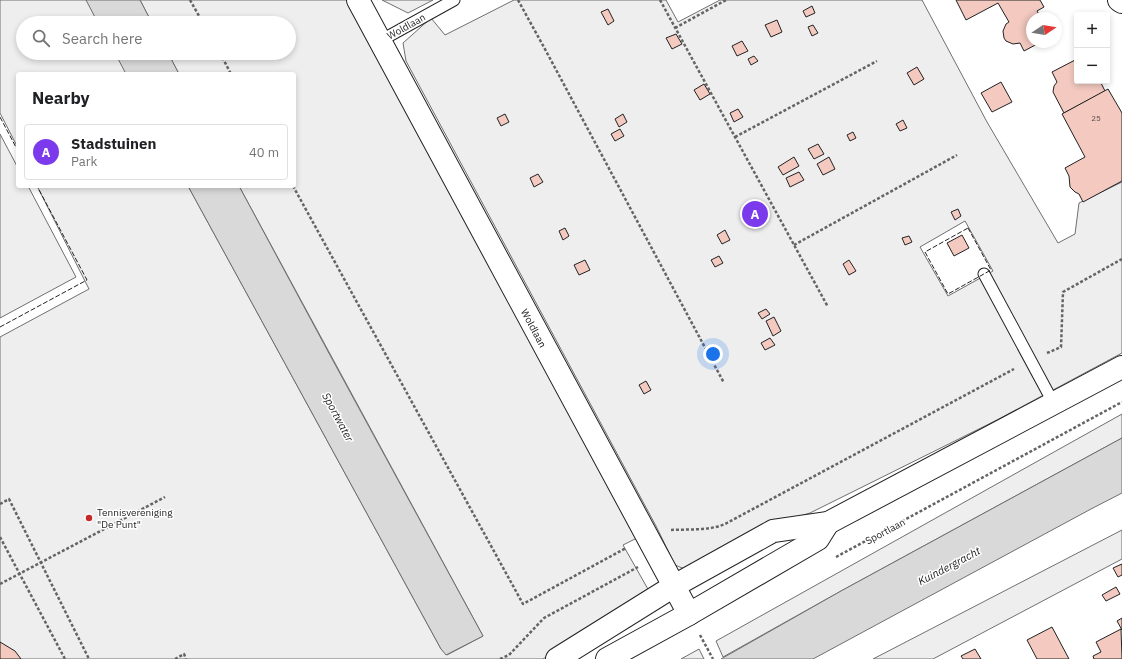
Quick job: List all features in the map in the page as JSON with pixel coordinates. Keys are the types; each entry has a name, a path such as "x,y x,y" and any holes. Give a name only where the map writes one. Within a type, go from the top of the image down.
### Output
{"street":[{"name":"Woldlaan","path":"358,0 689,614"},
{"path":"557,659 674,586 773,531 828,523 1122,367"},
{"path":"607,659 689,614 818,539 828,523"}],"lane":[{"name":"Woldlaan","path":"380,41 454,0"},
{"path":"984,274 1054,404"}],"path":[{"path":"190,0 199,16"},
{"path":"518,0 724,383"},
{"path":"660,0 828,307"},
{"path":"675,28 726,0"},
{"path":"224,60 230,72"},
{"path":"735,137 877,61"},
{"path":"794,245 956,155"},
{"path":"294,188 523,604 647,537 664,530 698,529 718,527 725,524 1030,360 1061,347 1063,292 1122,259"},
{"name":"Sportlaan","path":"830,560 1122,402"},
{"path":"0,584 164,497"},
{"path":"0,504 9,500 89,659"},
{"path":"0,537 65,659"},
{"path":"500,659 509,655 544,618 658,556"},
{"path":"706,646 713,659"},
{"path":"175,659 184,654 186,659"}],"shaded area":[{"path":"0,0 87,0 95,16 16,16 16,60 120,60 126,72 16,72 16,144 0,113"},
{"path":"140,0 350,0 641,536 623,545 649,591 543,659 0,659 0,337 89,289 38,188 189,188 441,649 447,655 483,636 240,188 296,188 296,72 178,72 172,60 296,60 296,16 148,16"},
{"path":"382,0 433,0 408,13"},
{"path":"514,0 666,0 678,22 720,0 922,0 987,122 1058,243 1075,234 1079,203 1122,182 1122,353 997,420 810,513 758,529 687,570 675,565 656,526 406,61 403,43 431,18 445,35","holes":["965,221 993,271 948,296 920,247"]},
{"path":"0,134 16,164 16,188 29,188 76,277 0,318"},
{"path":"1122,414 1122,438 723,657 716,641"},
{"path":"1122,530 1122,559 933,659 873,659"},
{"path":"699,649 704,659 681,659"}],"water":[{"path":"86,0 140,0 148,16 94,16"},
{"path":"119,60 172,60 178,72 125,72"},
{"name":"Sportwater","path":"189,188 240,188 483,636 446,655 441,649"},
{"name":"Kuindergracht","path":"1122,438 1122,493 813,659 721,659 841,591"}],"building":[{"path":"956,0 1040,0 1044,7 1038,12 1026,12 1026,48 1030,48 1024,51 1020,43 1013,44 1006,41 1004,38 1003,31 1006,24 1009,22 998,3 966,20"},
{"path":"812,6 815,13 806,17 803,11"},
{"path":"608,9 614,21 608,25 601,12"},
{"path":"777,20 782,32 771,37 765,25"},
{"path":"813,25 818,33 812,36 808,27"},
{"path":"676,34 682,44 672,49 666,38"},
{"path":"742,41 748,51 737,56 732,46"},
{"path":"754,56 758,61 751,65 748,59"},
{"path":"1074,61 1074,84 1102,84 1105,91 1064,113 1053,92 1054,86 1057,82 1052,72"},
{"path":"917,67 924,79 914,85 907,73"},
{"path":"1001,82 1012,102 992,112 981,93"},
{"path":"704,84 710,94 700,100 694,90"},
{"path":"1108,89 1122,113 1122,181 1083,202 1079,194 1070,187 1069,176 1065,168 1085,157 1062,114"},
{"path":"738,109 743,117 734,122 730,113"},
{"path":"505,114 509,122 501,126 497,118"},
{"path":"623,114 627,122 619,127 615,119"},
{"path":"903,120 907,128 900,131 896,124"},
{"path":"620,129 624,136 615,141 611,134"},
{"path":"853,132 856,138 850,141 847,135"},
{"path":"818,144 824,154 814,159 808,149"},
{"path":"794,157 799,166 783,175 778,167"},
{"path":"829,157 835,169 823,175 817,164"},
{"path":"799,172 804,180 790,187 786,178"},
{"path":"538,174 543,182 534,187 530,178"},
{"path":"958,209 961,216 955,220 951,212"},
{"path":"565,228 569,236 563,240 559,231"},
{"path":"725,230 730,240 722,244 717,235"},
{"path":"962,235 969,248 954,256 947,243"},
{"path":"909,236 912,242 905,245 902,238"},
{"path":"719,256 723,263 715,267 711,260"},
{"path":"585,260 590,270 579,275 574,265"},
{"path":"849,260 856,271 849,275 843,264"},
{"path":"766,309 770,314 762,319 758,313"},
{"path":"774,317 781,331 773,336 766,321"},
{"path":"770,338 775,345 765,350 761,343"},
{"path":"646,381 651,390 644,394 639,385"},
{"path":"1122,564 1122,575 1118,577 1113,568"},
{"path":"1116,587 1120,594 1106,601 1102,595"},
{"path":"1122,618 1122,630 1117,621"},
{"path":"1052,627 1069,659 1037,659 1027,640"},
{"path":"1121,629 1122,659 1094,659 1093,656 1101,652 1096,642"},
{"path":"0,642 15,651 21,659 0,659"},
{"path":"975,649 981,659 963,659 961,656"}],"fence":[{"path":"0,117 16,147"},
{"path":"0,327 87,280 38,188"},
{"path":"968,228 991,270 948,294 925,252 968,228"}],"place":[{"name":"Stadstuinen","path":"755,214"},
{"name":"Tennisvereniging \"De Punt\"","path":"89,518"}]}
